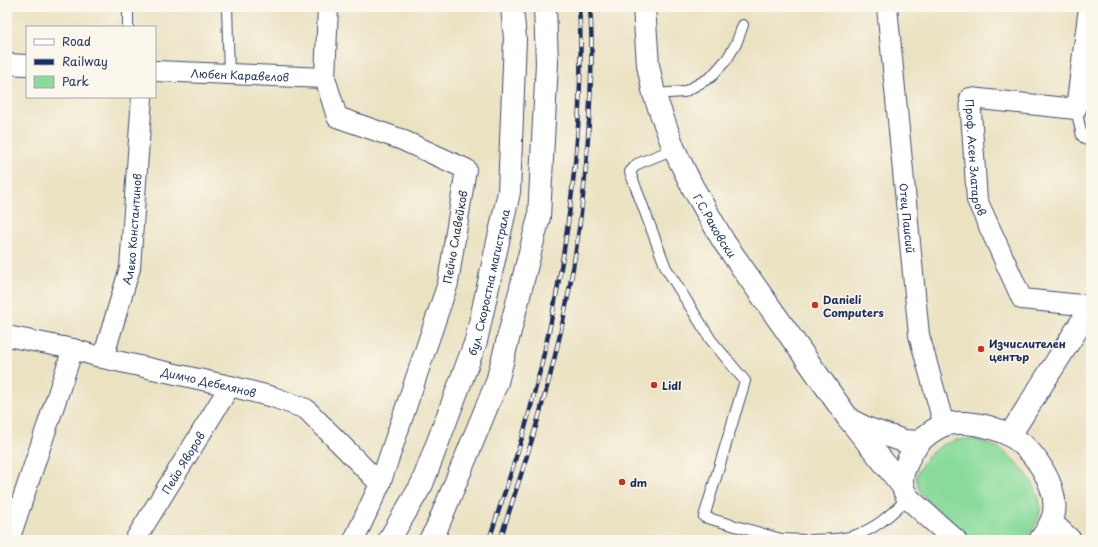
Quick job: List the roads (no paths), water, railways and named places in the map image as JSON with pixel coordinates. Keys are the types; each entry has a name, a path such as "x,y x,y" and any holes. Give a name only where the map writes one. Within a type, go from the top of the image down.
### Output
{"main road":[{"name":"бул. Скоростна магистрала","path":"389,540 422,484 476,341 508,192 515,39 512,7"},
{"path":"430,540 436,530 497,382 539,217 547,63 545,7"},
{"name":"Г.С.Раковски","path":"644,7 648,65 654,94 674,149 692,186 724,242 848,418 905,491 955,540"},
{"path":"1010,435 1091,306"},
{"name":"Г.С.Раковски","path":"848,418 868,429 886,436 904,442 919,442"},
{"path":"905,491 903,476 910,457 919,442 944,425 974,424 987,426 1010,435 1030,451 1045,473 1053,493 1054,513 1046,531 1070,540"}],"street":[{"path":"325,78 328,7"},
{"name":"Отец Паисий","path":"887,7 919,336 944,425"},
{"path":"1076,109 1089,7"},
{"path":"7,64 26,65"},
{"name":"Любен Каравелов","path":"156,71 325,78"},
{"name":"Пейчо Славейков","path":"325,78 337,117 400,139 466,169 448,283 380,484 354,540"},
{"name":"Алеко Константинов","path":"103,358 130,268 142,98"},
{"name":"Проф. Асен Златаров","path":"1076,109 970,98 977,200 1022,299 1091,306"},
{"name":"Димчо Дебелянов","path":"7,336 73,349 103,358 273,396 306,408 380,484"},
{"path":"9,540 73,349"},
{"name":"Пейо Яворов","path":"135,540 230,386"}],"lane":[{"path":"128,7 128,26"},
{"path":"227,7 229,74"},
{"path":"654,94 684,92 711,77 727,59 736,44 743,25"},
{"path":"1076,109 1082,136 1091,143"},
{"path":"674,149 637,164 630,172 666,268 711,340 745,381 704,516 781,539 803,540"},
{"path":"811,540 847,538 861,534 884,521 905,491"}],"railway":[{"path":"489,540 530,410 547,340 561,270 571,199 578,128 581,52 579,7"},
{"path":"500,540 530,447 549,380 573,270 587,159 591,64 590,7"}],"place":[{"name":"Danieli Computers","path":"815,305"},
{"name":"Изчислителен център","path":"981,349"},
{"name":"Lidl","path":"654,385"},
{"name":"dm","path":"622,482"}]}
